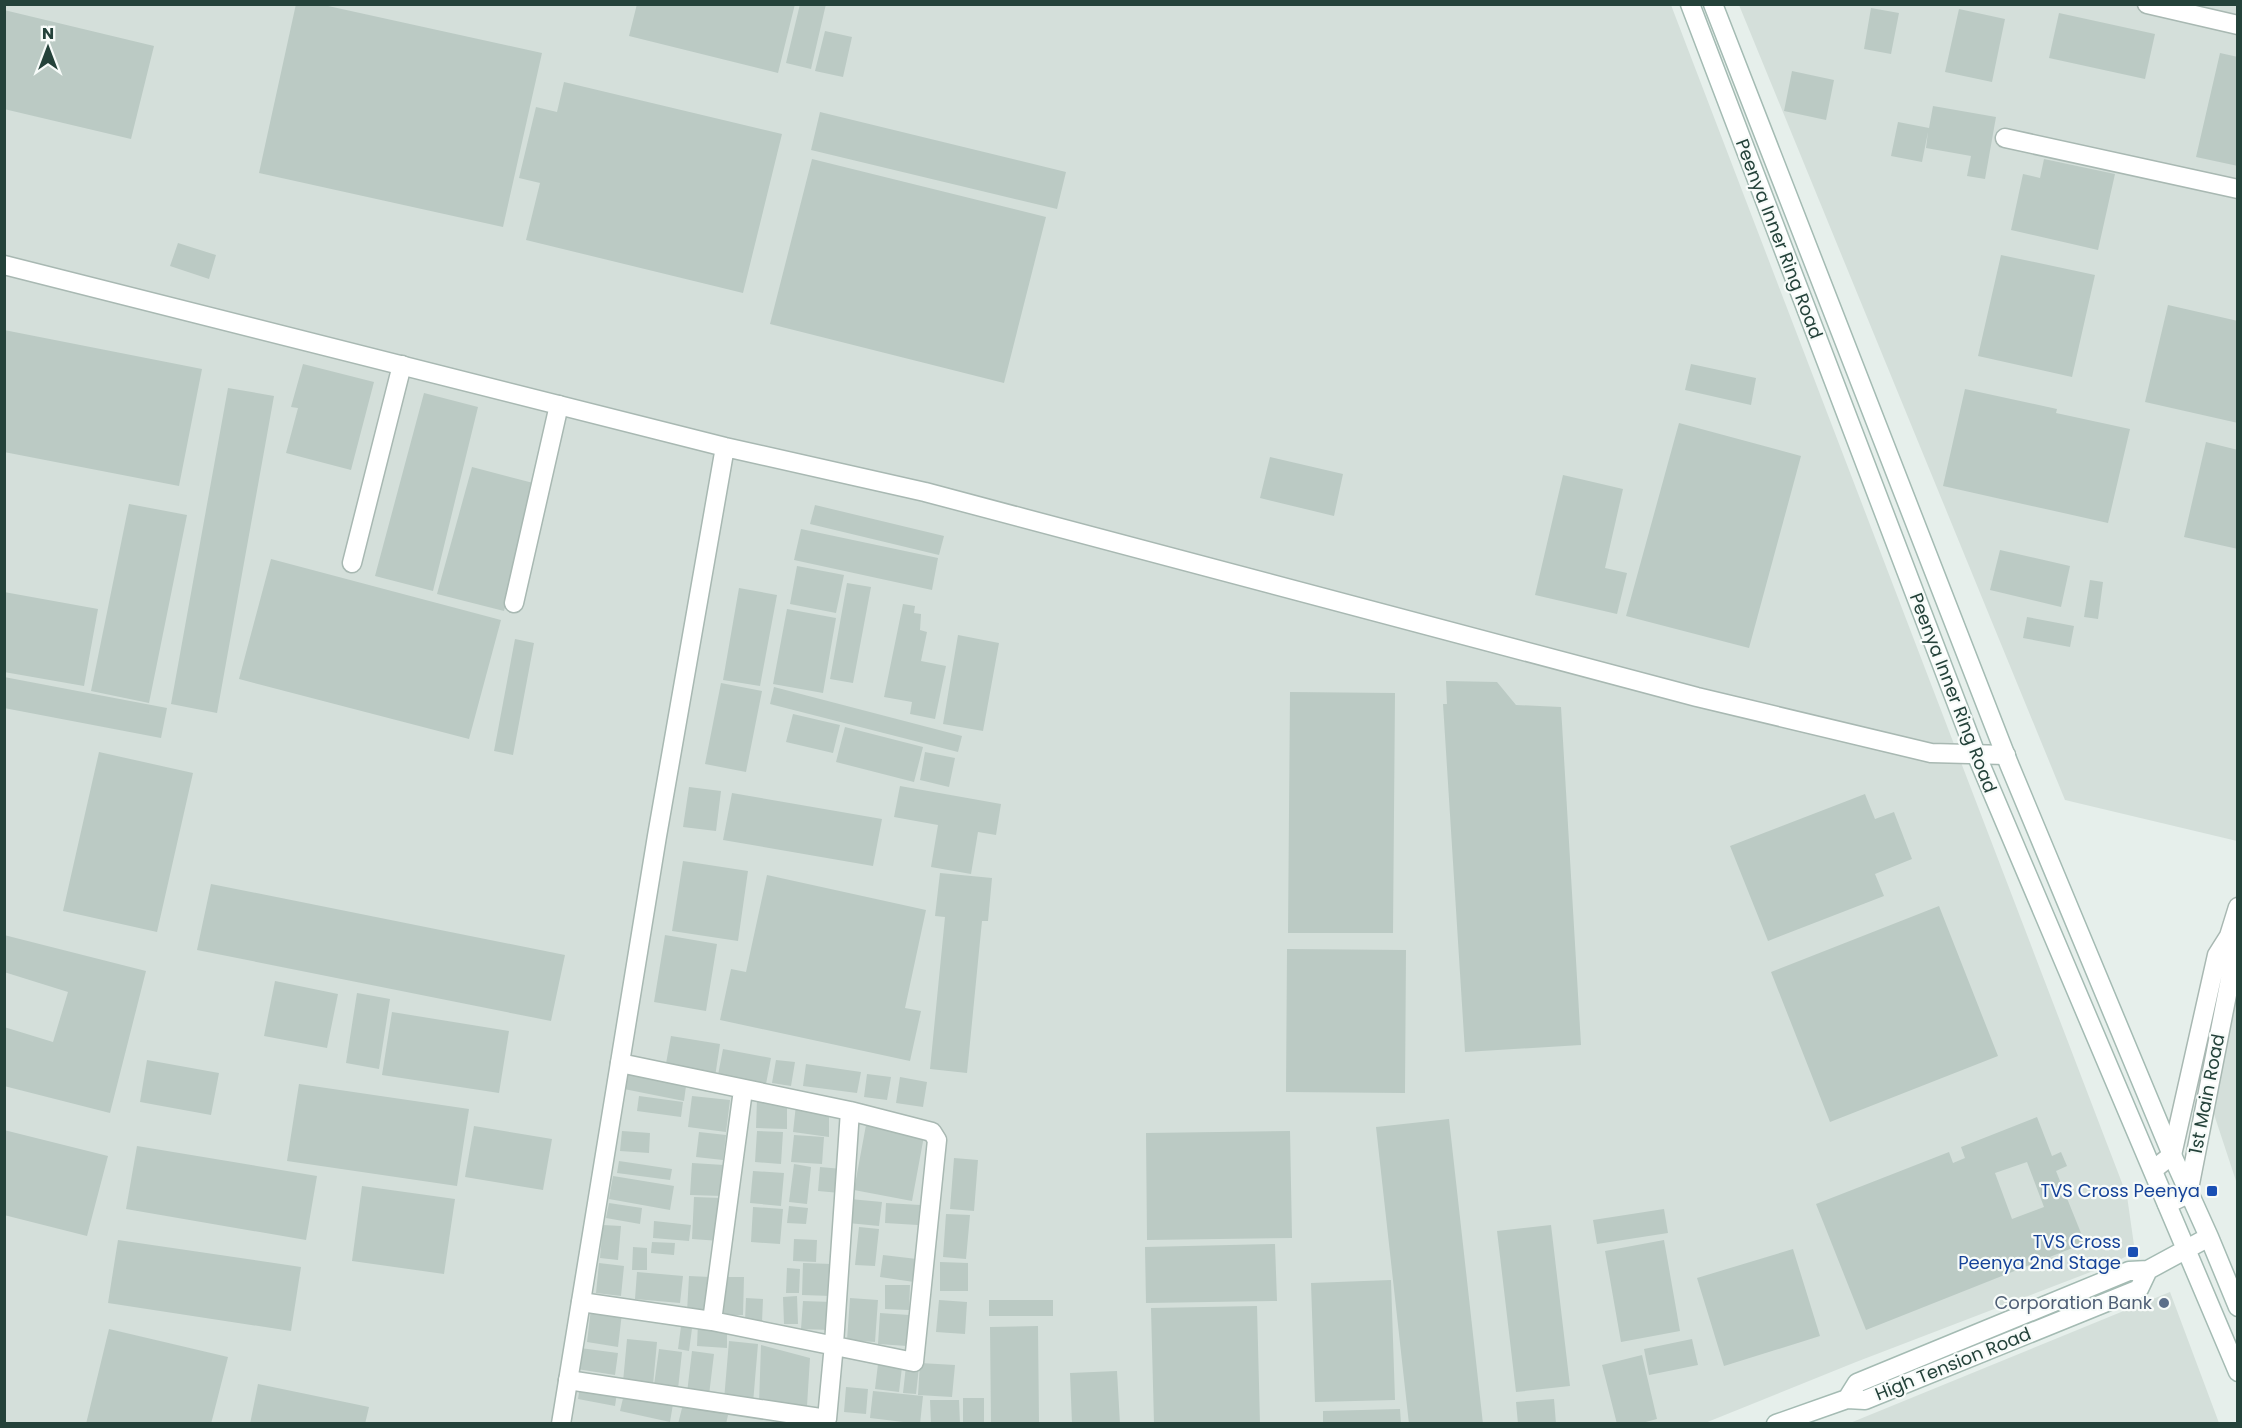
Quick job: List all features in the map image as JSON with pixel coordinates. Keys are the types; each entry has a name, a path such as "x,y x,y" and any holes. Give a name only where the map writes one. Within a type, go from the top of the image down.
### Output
{"street":[{"name":"Peenya Inner Ring Road","path":"1690,4 1976,754 2238,1372"},
{"name":"Peenya Inner Ring Road","path":"1713,4 2006,755 2188,1194 2209,1237 2238,1307"},
{"path":"2147,4 2190,9 2238,26"},
{"path":"2005,138 2238,189"},
{"path":"4,265 725,447 925,492 1697,697 1931,753 2006,755"},
{"path":"352,562 402,366"},
{"path":"514,603 559,405"},
{"path":"561,1424 725,447"},
{"path":"1962,718 1992,720"},
{"name":"1st Main Road","path":"2172,1155 2217,955 2229,936 2238,907"},
{"name":"1st Main Road","path":"2188,1194 2234,959 2229,936"},
{"path":"581,1302 712,1321 914,1362 937,1140 932,1132 850,1111 620,1063"},
{"path":"712,1321 743,1090"},
{"path":"568,1380 827,1419 850,1111"},
{"path":"2153,1170 2172,1155"},
{"path":"2167,1204 2188,1194"},
{"name":"High Tension Road","path":"1776,1424 1847,1399 1865,1400 2139,1289 2148,1270 2209,1237"}],"shaded area":[{"path":"5,5 1671,5 2127,1196 2135,1252 2109,1265 1856,1362 1705,1423 5,1424"},
{"path":"1739,5 2237,5 2237,841 2065,800"},
{"path":"2237,916 2237,1184 2207,1093"},
{"path":"2170,1292 2219,1423 1850,1423"}],"building":[{"path":"296,4 319,4 542,53 503,227 259,173"},
{"path":"637,4 795,4 778,73 629,36"},
{"path":"800,4 826,4 811,69 786,63"},
{"path":"1871,8 1899,13 1891,54 1864,49"},
{"path":"1959,9 2005,19 1992,82 1945,72"},
{"path":"4,10 154,46 131,139 4,109"},
{"path":"2059,13 2155,34 2145,79 2049,58"},
{"path":"825,31 852,37 843,77 815,71"},
{"path":"2220,53 2238,57 2238,166 2196,157"},
{"path":"1792,71 1834,80 1826,120 1784,111"},
{"path":"564,82 782,134 743,293 526,240 540,183 519,178 536,107 557,112"},
{"path":"1933,106 1996,117 1985,179 1967,176 1971,156 1926,148 1928,132 1922,162 1891,156 1898,122 1929,128"},
{"path":"820,112 1066,172 1057,209 811,150"},
{"path":"812,159 1046,217 1004,383 770,324"},
{"path":"2044,159 2115,174 2098,250 2011,230 2023,174 2040,178"},
{"path":"178,243 216,255 209,279 170,266"},
{"path":"2001,255 2095,275 2072,377 1978,356"},
{"path":"2168,305 2238,321 2238,423 2145,402"},
{"path":"4,330 202,369 179,486 4,452"},
{"path":"303,364 374,382 351,470 286,453 298,408 291,407"},
{"path":"1691,364 1756,378 1751,405 1685,390"},
{"path":"228,388 274,396 217,713 171,704"},
{"path":"1965,389 2057,409 2056,413 2130,429 2108,523 1943,486"},
{"path":"424,393 478,407 433,591 375,576"},
{"path":"1679,423 1801,456 1749,648 1626,616"},
{"path":"2206,442 2238,450 2238,549 2184,537"},
{"path":"1270,457 1343,474 1334,516 1260,498"},
{"path":"472,467 537,484 504,611 437,594"},
{"path":"1563,475 1623,489 1605,568 1627,573 1617,614 1535,595"},
{"path":"129,504 187,515 149,703 91,691"},
{"path":"815,505 944,536 939,555 810,524"},
{"path":"801,529 938,558 932,590 794,560"},
{"path":"2000,550 2070,566 2061,607 1990,590"},
{"path":"271,559 501,620 469,739 239,679"},
{"path":"797,566 844,575 836,613 790,604"},
{"path":"2090,580 2103,582 2098,619 2084,617"},
{"path":"847,583 871,587 853,683 830,679"},
{"path":"739,588 777,595 760,686 723,680"},
{"path":"4,592 98,609 84,686 4,672"},
{"path":"903,604 915,606 914,613 921,614 920,630 927,632 921,661 946,666 935,719 910,714 912,702 884,697"},
{"path":"787,609 836,618 823,693 773,684"},
{"path":"2027,617 2074,626 2070,647 2023,638"},
{"path":"958,635 999,643 983,731 943,724"},
{"path":"515,639 534,643 513,755 494,751"},
{"path":"4,677 167,708 161,738 4,708"},
{"path":"1446,681 1497,682 1516,705 1561,707 1581,1045 1465,1052 1443,704 1447,704"},
{"path":"721,683 762,691 746,772 705,764"},
{"path":"774,687 962,736 958,752 770,704"},
{"path":"1290,692 1395,693 1393,933 1288,933"},
{"path":"793,714 840,725 833,753 786,742"},
{"path":"845,727 923,747 914,782 836,762"},
{"path":"99,752 193,773 157,932 63,911"},
{"path":"925,752 955,758 949,787 920,780"},
{"path":"900,786 1001,804 996,835 978,832 971,874 931,867 938,825 894,817"},
{"path":"689,787 721,791 716,831 683,827"},
{"path":"732,793 882,819 873,866 723,840"},
{"path":"1865,794 1875,819 1894,812 1912,859 1875,874 1884,896 1768,941 1730,846"},
{"path":"683,861 748,871 738,941 672,931"},
{"path":"940,873 992,878 988,921 982,921 967,1073 930,1069 945,917 935,916"},
{"path":"767,875 926,910 905,1008 921,1011 910,1061 720,1020 731,969 746,972"},
{"path":"211,884 565,955 551,1021 197,950"},
{"path":"1939,906 1998,1056 1830,1122 1771,972"},
{"path":"4,935 146,971 110,1113 4,1086 4,1027 53,1042 68,992 4,972"},
{"path":"665,935 717,944 706,1011 654,1002"},
{"path":"1287,949 1406,950 1405,1093 1286,1092"},
{"path":"275,981 338,994 327,1048 264,1036"},
{"path":"357,993 390,999 379,1069 346,1063"},
{"path":"392,1012 509,1031 499,1093 382,1075"},
{"path":"671,1036 720,1044 715,1077 665,1069"},
{"path":"723,1049 771,1058 766,1084 718,1075"},
{"path":"147,1060 219,1073 211,1115 140,1102"},
{"path":"776,1060 795,1062 791,1086 772,1083"},
{"path":"806,1064 861,1072 857,1093 803,1086"},
{"path":"628,1071 686,1086 684,1101 624,1089"},
{"path":"867,1074 891,1077 887,1100 864,1097"},
{"path":"900,1077 927,1082 923,1107 896,1103"},
{"path":"299,1084 469,1109 457,1186 287,1161"},
{"path":"639,1096 683,1102 681,1117 637,1111"},
{"path":"692,1096 730,1100 726,1132 688,1127"},
{"path":"757,1099 787,1102 787,1129 756,1128"},
{"path":"796,1105 829,1112 829,1137 793,1132"},
{"path":"2037,1117 2052,1156 2061,1152 2067,1166 2056,1171 2085,1243 1866,1330 1816,1204 1949,1152 1953,1163 1965,1158 1961,1147","holes":["2027,1162 2044,1207 2012,1219 1995,1173"]},
{"path":"1449,1119 1483,1424 1409,1424 1376,1127"},
{"path":"866,1125 924,1136 912,1201 854,1190"},
{"path":"474,1126 552,1139 543,1190 465,1177"},
{"path":"4,1130 108,1156 87,1236 4,1215"},
{"path":"622,1131 650,1133 649,1153 620,1151"},
{"path":"757,1131 783,1132 781,1164 755,1162"},
{"path":"1290,1131 1292,1238 1147,1240 1146,1133"},
{"path":"699,1132 726,1135 723,1160 696,1157"},
{"path":"794,1135 824,1137 822,1164 791,1162"},
{"path":"137,1146 317,1176 306,1240 126,1209"},
{"path":"954,1158 978,1160 974,1211 950,1209"},
{"path":"619,1161 672,1169 670,1180 617,1173"},
{"path":"692,1163 724,1165 722,1196 690,1195"},
{"path":"794,1164 811,1167 807,1204 789,1202"},
{"path":"820,1167 842,1169 840,1193 818,1191"},
{"path":"753,1171 784,1173 781,1206 750,1203"},
{"path":"613,1176 674,1186 670,1210 609,1199"},
{"path":"362,1186 455,1199 444,1274 352,1261"},
{"path":"694,1197 722,1198 720,1241 692,1239"},
{"path":"850,1199 882,1202 879,1226 848,1223"},
{"path":"609,1203 642,1208 640,1224 606,1218"},
{"path":"886,1203 920,1205 918,1225 885,1223"},
{"path":"789,1206 808,1208 806,1224 787,1223"},
{"path":"753,1207 783,1209 780,1244 751,1242"},
{"path":"1664,1209 1668,1233 1597,1244 1593,1220"},
{"path":"946,1214 970,1215 966,1259 943,1257"},
{"path":"654,1221 691,1225 689,1241 653,1238"},
{"path":"603,1225 621,1226 618,1260 600,1258"},
{"path":"1551,1225 1570,1386 1516,1392 1497,1231"},
{"path":"859,1227 879,1229 875,1266 855,1265"},
{"path":"794,1239 817,1240 816,1262 793,1261"},
{"path":"118,1240 301,1267 291,1331 108,1303"},
{"path":"1664,1240 1680,1331 1621,1342 1605,1251"},
{"path":"652,1242 675,1243 674,1255 651,1253"},
{"path":"1275,1244 1277,1301 1146,1303 1145,1247"},
{"path":"633,1247 647,1248 647,1270 632,1270"},
{"path":"1793,1249 1820,1336 1724,1366 1697,1278"},
{"path":"883,1255 917,1259 914,1282 880,1277"},
{"path":"940,1262 968,1263 968,1291 940,1291"},
{"path":"599,1263 624,1266 621,1296 596,1293"},
{"path":"803,1263 832,1264 832,1296 802,1295"},
{"path":"787,1268 800,1269 799,1293 786,1293"},
{"path":"637,1272 683,1276 680,1303 635,1299"},
{"path":"689,1276 710,1277 708,1313 687,1312"},
{"path":"721,1277 744,1277 743,1315 720,1315"},
{"path":"1391,1280 1395,1400 1315,1402 1311,1283"},
{"path":"885,1285 910,1285 909,1310 885,1309"},
{"path":"797,1296 798,1324 784,1324 783,1297"},
{"path":"746,1298 763,1299 762,1322 745,1321"},
{"path":"850,1298 878,1300 875,1342 847,1340"},
{"path":"939,1300 967,1302 965,1334 936,1332"},
{"path":"989,1300 1053,1300 1053,1316 989,1316"},
{"path":"803,1301 832,1302 831,1330 801,1329"},
{"path":"1257,1306 1260,1424 1154,1424 1151,1308"},
{"path":"591,1309 622,1313 618,1347 587,1342"},
{"path":"880,1313 909,1315 907,1346 878,1344"},
{"path":"682,1319 693,1321 689,1351 678,1349"},
{"path":"698,1323 727,1327 727,1348 697,1346"},
{"path":"1038,1326 1039,1424 991,1424 990,1327"},
{"path":"109,1329 228,1357 211,1424 86,1424"},
{"path":"627,1339 657,1342 653,1385 623,1382"},
{"path":"1692,1339 1698,1365 1649,1375 1644,1349"},
{"path":"729,1341 758,1344 753,1403 724,1400"},
{"path":"761,1345 810,1358 807,1406 759,1404"},
{"path":"580,1348 618,1353 615,1375 577,1369"},
{"path":"659,1349 682,1352 678,1389 654,1385"},
{"path":"692,1351 714,1354 709,1395 687,1393"},
{"path":"1642,1355 1657,1419 1638,1424 1617,1424 1602,1365"},
{"path":"920,1363 955,1365 952,1397 918,1395"},
{"path":"878,1364 902,1367 899,1392 875,1389"},
{"path":"906,1366 919,1367 916,1394 903,1393"},
{"path":"1117,1371 1120,1424 1072,1424 1070,1373"},
{"path":"258,1384 369,1407 365,1424 250,1424"},
{"path":"580,1386 617,1393 615,1406 578,1399"},
{"path":"846,1387 868,1389 866,1414 844,1412"},
{"path":"873,1391 923,1396 920,1424 870,1418"},
{"path":"624,1394 673,1404 670,1422 620,1411"},
{"path":"963,1398 984,1398 984,1422 963,1422"},
{"path":"1554,1399 1556,1424 1518,1424 1516,1402"},
{"path":"930,1400 959,1400 960,1424 931,1424"},
{"path":"683,1404 728,1415 726,1424 678,1424"},
{"path":"1400,1409 1401,1424 1323,1424 1323,1411"}],"place":[{"name":"TVS Cross Peenya","path":"2212,1191"},
{"name":"TVS Cross Peenya 2nd Stage","path":"2133,1252"},
{"name":"Corporation Bank","path":"2164,1303"}]}
